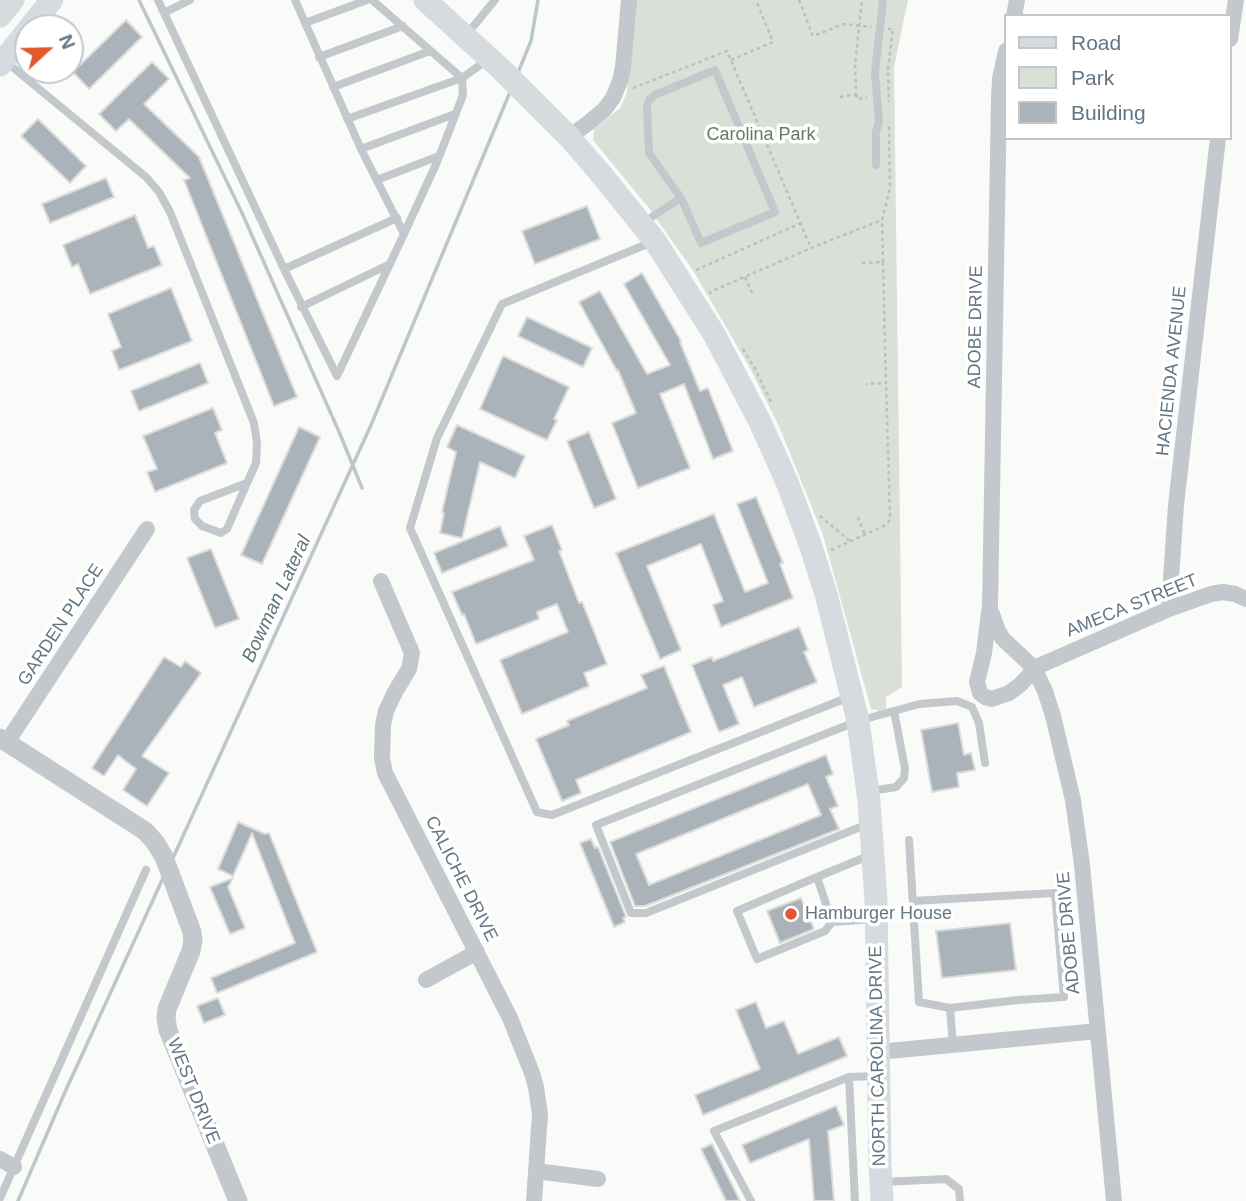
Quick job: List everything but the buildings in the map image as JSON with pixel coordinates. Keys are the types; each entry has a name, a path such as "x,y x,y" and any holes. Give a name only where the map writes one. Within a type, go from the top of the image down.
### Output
{"main road":[{"path":"0,16 13,0"},
{"path":"41,14 52,0"},
{"name":"NORTH CAROLINA DRIVE","path":"425,0 495,63 569,136 648,232 714,334 761,422 787,482 830,606 858,721 873,854 881,1192"},
{"path":"1,60 14,46"}],"street":[{"path":"569,136 604,110 613,98 620,80 629,0"},
{"path":"1232,26 1236,0"},
{"name":"ADOBE DRIVE","path":"1004,60 999,99 990,605 977,682 980,693 992,699 1009,693 1020,685 1034,667"},
{"name":"HACIENDA AVENUE","path":"1170,609 1176,505 1218,140"},
{"name":"GARDEN PLACE","path":"3,742 147,530"},
{"name":"CALICHE DRIVE","path":"381,580 412,653 409,669 386,711 382,758 385,773 510,1018 536,1087 540,1114 534,1201"},
{"name":"AMECA STREET","path":"1034,667 1211,594 1223,592 1246,599"},
{"name":"ADOBE DRIVE","path":"990,605 994,623 1003,639 1034,667 1045,691 1073,800 1083,865 1114,1201"},
{"name":"WEST DRIVE","path":"3,742 145,831 164,857 193,940 167,1009 168,1030 238,1201"},
{"path":"426,980 477,952"},
{"path":"878,1052 1098,1031"},
{"path":"536,1171 598,1179"}],"lane":[{"path":"158,0 301,307 337,376 439,156 463,95 462,78 372,0"},
{"path":"164,13 190,0"},
{"path":"295,0 347,119 404,234"},
{"path":"305,23 367,0"},
{"path":"466,36 495,0"},
{"path":"876,165 876,132 879,122 875,73 883,0"},
{"path":"320,57 403,26"},
{"path":"333,87 430,51"},
{"path":"1,60 146,177 159,192 170,212 254,424 257,443 256,463 227,529 221,533 202,526 195,519 194,510 200,501 247,483"},
{"path":"347,119 462,78 495,63"},
{"path":"715,70 775,212 701,243 681,198 649,153 647,107 649,100 655,95 715,70"},
{"path":"361,149 455,114"},
{"path":"377,180 439,156"},
{"path":"681,198 648,232 502,304 437,438 410,528 537,812 552,815 852,695"},
{"path":"284,269 397,218"},
{"path":"301,307 390,264"},
{"path":"871,822 646,914 631,913 596,824 858,721 919,704 957,701 972,707 979,723 985,763"},
{"path":"867,792 896,787 904,778 905,769 894,711"},
{"path":"909,840 919,1002 950,1008 1064,997 1055,893 913,901"},
{"path":"873,854 737,911 757,959 825,931 832,922 876,919"},
{"path":"0,1198 7,1163 146,870"},
{"path":"817,877 832,922"},
{"path":"950,1008 953,1045"},
{"path":"751,1201 714,1131 849,1076 878,1076"},
{"path":"849,1076 855,1201"},
{"path":"881,1192 946,1179 959,1189 960,1201"}],"path":[{"path":"731,60 774,42 756,0"},
{"path":"862,0 855,64 856,94 858,99 870,98"},
{"path":"631,89 727,51 811,248"},
{"path":"840,97 856,94"},
{"path":"716,303 710,292 882,220 890,517 887,525 831,551"},
{"path":"696,270 801,223"},
{"path":"862,263 883,262"},
{"path":"745,277 753,295"},
{"path":"738,341 776,411"},
{"path":"866,384 886,383"},
{"path":"824,527 820,516 851,542"},
{"path":"858,517 865,535"}],"green space":[{"name":"Carolina Park","path":"634,0 908,0 894,67 902,687 886,697 886,709 871,709 823,535 779,426 751,370 694,272 648,207 593,140 594,129 620,108 627,93"}],"waterway":[{"path":"139,0 242,213 362,488"},
{"name":"Bowman Lateral","path":"517,75 531,41 538,0"},
{"name":"Bowman Lateral","path":"172,860 371,425 510,92"},
{"name":"Bowman Lateral","path":"18,1201 164,876"}],"place":[{"name":"Hamburger House","path":"791,914"}]}
